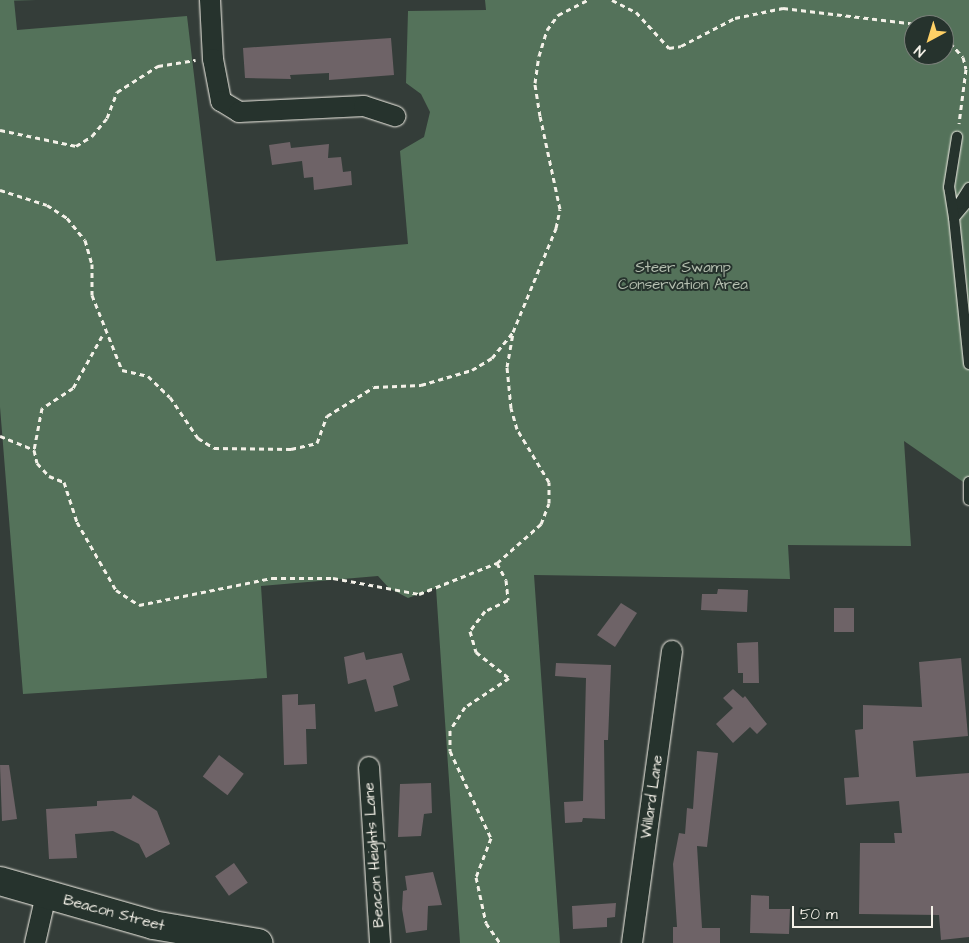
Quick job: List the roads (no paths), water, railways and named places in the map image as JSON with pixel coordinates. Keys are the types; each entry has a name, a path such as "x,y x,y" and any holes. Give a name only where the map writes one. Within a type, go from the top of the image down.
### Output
{"street":[{"path":"210,0 213,59 221,101 238,112 364,106 395,116"},
{"name":"Willard Lane","path":"632,943 672,651"},
{"name":"Beacon Heights Lane","path":"369,767 380,943"},
{"name":"Beacon Street","path":"0,881 153,925 258,943"},
{"path":"35,943 46,895"}],"lane":[{"path":"957,137 949,186 969,364"},
{"path":"954,218 969,188"},
{"path":"954,218 969,200"},
{"path":"969,482 969,500"}],"park label":[{"name":"Steer Swamp Conservation Area","path":"683,276"}]}
